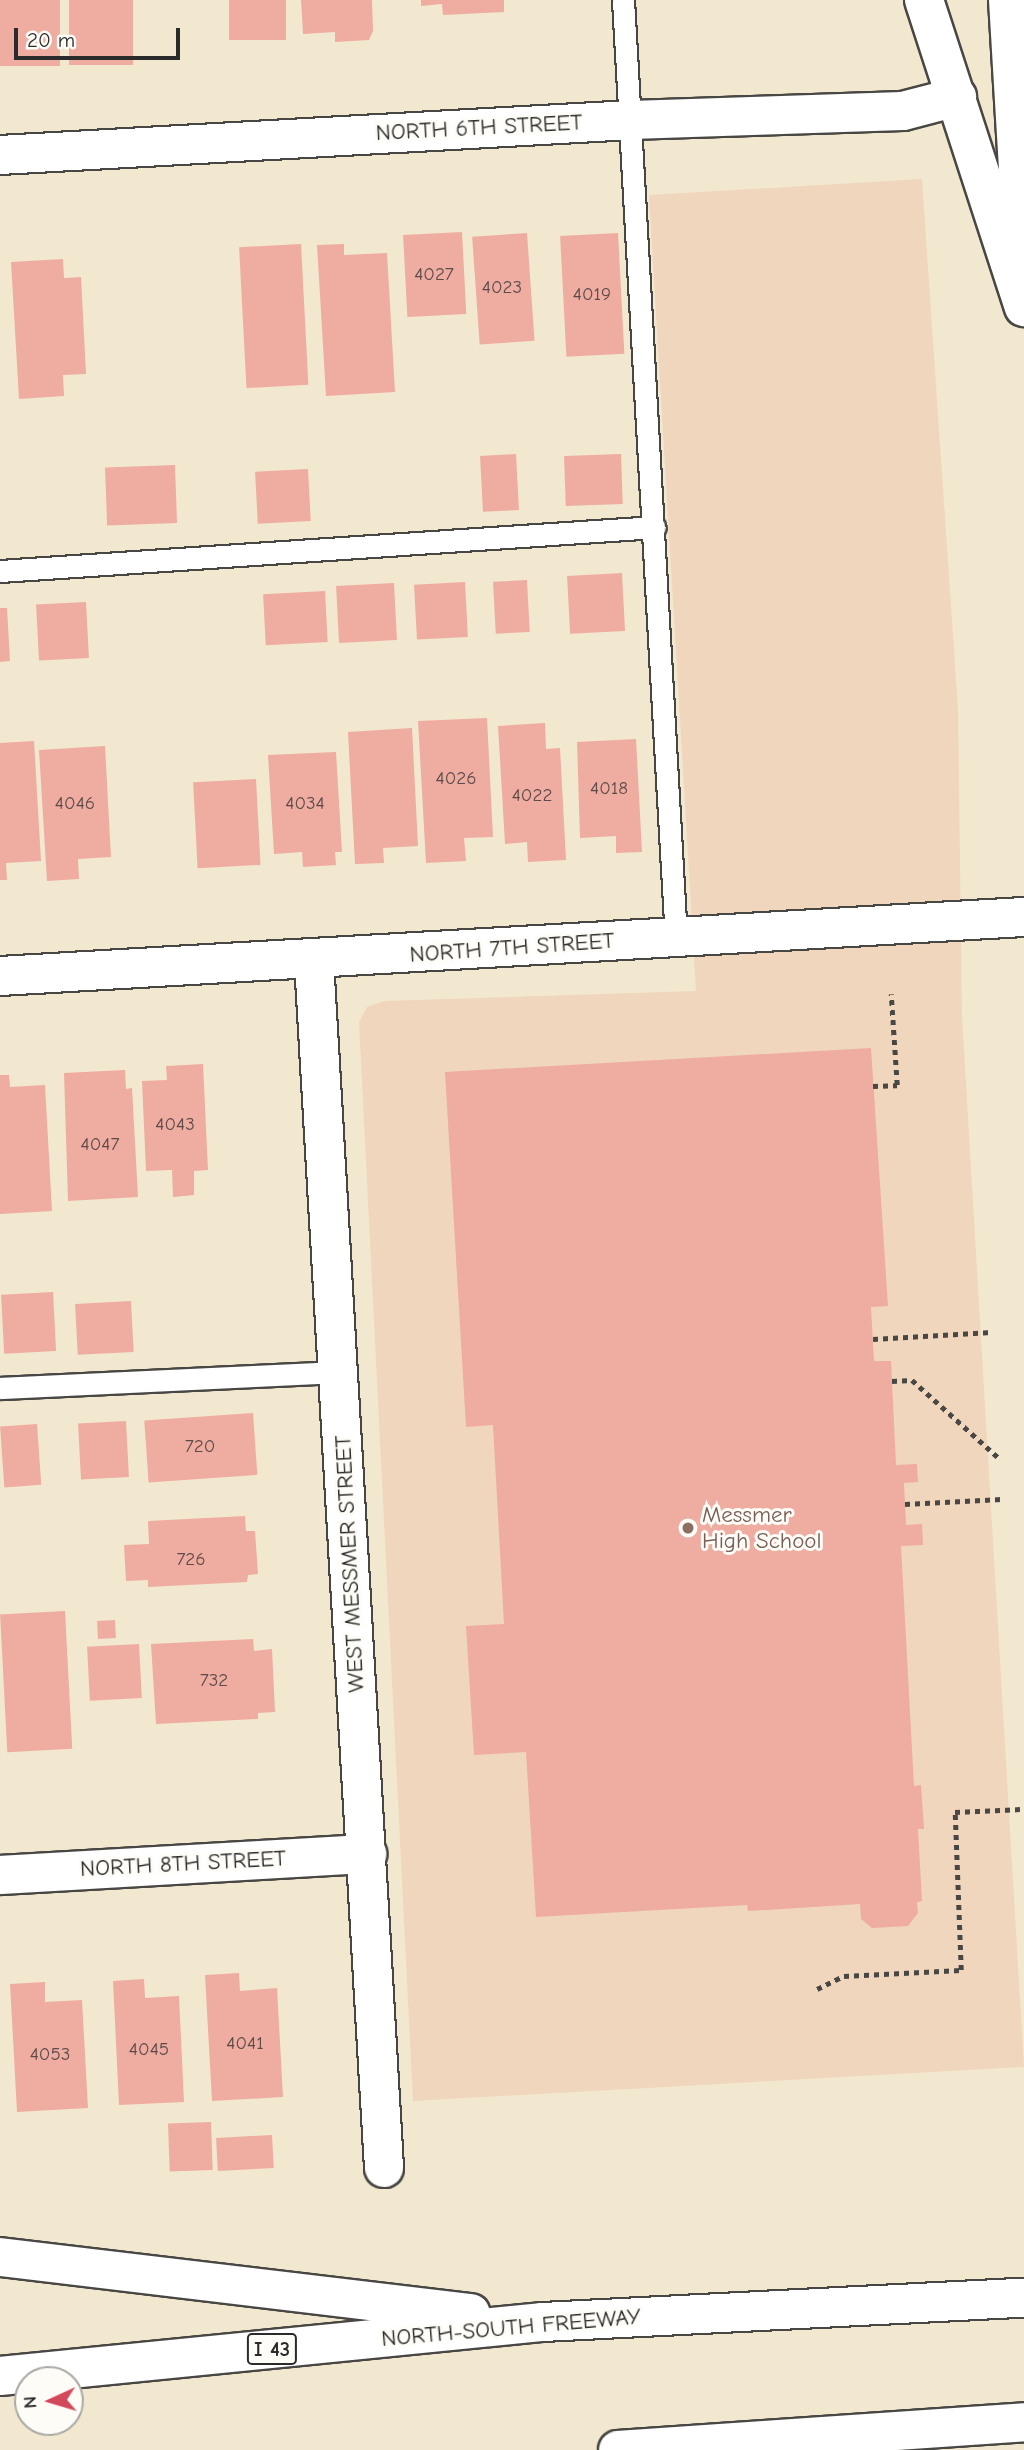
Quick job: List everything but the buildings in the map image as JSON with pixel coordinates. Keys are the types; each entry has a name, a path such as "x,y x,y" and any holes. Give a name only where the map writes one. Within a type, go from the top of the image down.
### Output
{"main road":[{"path":"924,0 1024,307"},
{"path":"1008,0 1024,279"},
{"name":"NORTH 6TH STREET","path":"0,155 631,120 903,111 957,97"},
{"name":"NORTH 7TH STREET","path":"0,976 314,961 1024,917"},
{"name":"WEST MESSMER STREET","path":"314,961 384,2168"},
{"name":"NORTH 8TH STREET","path":"0,1875 367,1854"},
{"path":"0,2257 543,2322"},
{"name":"NORTH-SOUTH FREEWAY","path":"0,2376 543,2322 1024,2298"},
{"path":"618,2450 1024,2422"}],"lane":[{"path":"623,0 655,527 676,938"},
{"path":"0,571 655,527"},
{"path":"0,1388 339,1372"}],"path":[{"path":"873,1086 897,1085 891,995"},
{"path":"873,1339 992,1332"},
{"path":"892,1381 912,1380 999,1458"},
{"path":"905,1504 1002,1499"},
{"path":"817,1989 844,1976 961,1969 955,1812 1020,1809"}],"shaded area":[{"name":"Messmer High School","path":"922,179 958,709 962,1016 1024,2067 413,2101 359,1022 367,1007 384,1001 696,991 649,195"}],"place":[{"name":"Messmer High School","path":"688,1528"}]}
